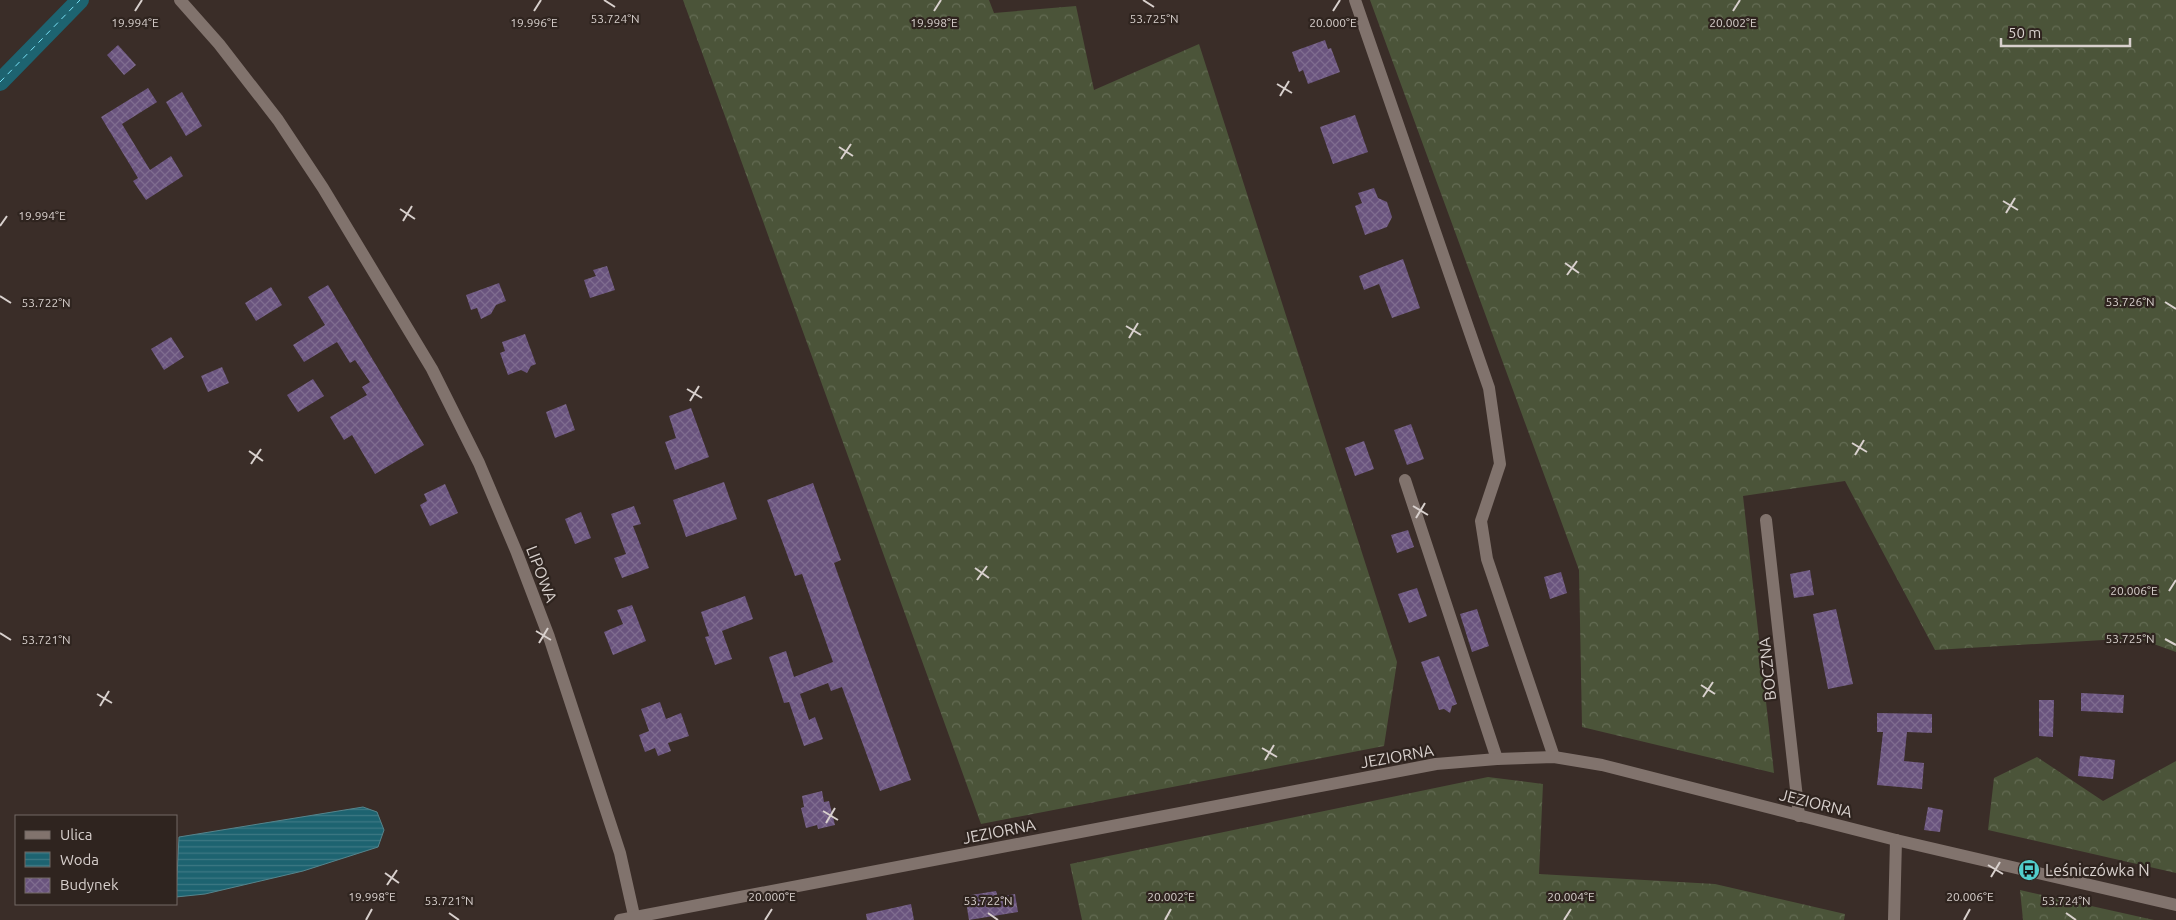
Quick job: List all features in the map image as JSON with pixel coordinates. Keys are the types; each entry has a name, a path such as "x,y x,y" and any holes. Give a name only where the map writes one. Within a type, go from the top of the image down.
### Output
{"street":[{"name":"LIPOWA","path":"180,0 219,44 278,120 323,188 432,368 479,463 517,553 549,637 593,766 620,853 635,919"},
{"path":"1355,0 1489,388 1500,464 1481,521 1488,559 1554,757"},
{"path":"1405,480 1497,758"},
{"name":"BOCZNA","path":"1766,520 1799,816"},
{"name":"JEZIORNA","path":"620,920 635,919 1436,764 1497,758 1554,757 1602,765 1896,840 2176,905"},
{"path":"1894,920 1896,840"}],"green space":[{"path":"683,0 989,0 994,13 1076,6 1094,90 1199,44 1397,662 1384,746 981,824"},
{"path":"1370,0 2176,0 2176,652 2137,638 1935,650 1845,481 1743,496 1774,773 1582,727 1579,570"},
{"path":"2037,757 2103,801 2176,761 2176,873 1988,830 1994,778"},
{"path":"1488,777 1543,784 1539,874 1715,884 1845,914 1844,920 1082,920 1070,864"},
{"path":"2020,890 2154,920 2023,920"}],"water":[{"path":"363,807 377,812 384,830 378,847 303,871 205,894 178,897 179,837"}],"building":[{"path":"1325,40 1328,49 1331,48 1340,72 1308,84 1303,70 1299,72 1292,52"},
{"path":"118,45 136,65 124,75 107,55"},
{"path":"148,88 157,102 122,124 150,170 171,156 183,176 146,200 133,181 138,178 101,117"},
{"path":"182,92 202,126 186,136 166,102"},
{"path":"1355,115 1368,152 1333,164 1320,127"},
{"path":"1374,188 1378,198 1387,202 1392,217 1387,227 1365,235 1355,206 1362,203 1358,193"},
{"path":"1403,259 1420,308 1392,318 1379,284 1364,290 1359,276"},
{"path":"607,266 615,290 590,298 584,280 596,276 593,270"},
{"path":"499,283 506,301 496,305 491,314 481,319 477,308 471,310 466,295"},
{"path":"328,285 424,445 375,474 352,435 344,440 330,417 367,395 362,387 370,382 355,360 350,363 337,342 304,362 293,345 325,325 308,297"},
{"path":"271,287 282,305 256,321 245,303"},
{"path":"525,334 536,364 531,366 527,373 521,370 508,375 500,353 505,351 502,342"},
{"path":"171,337 184,357 164,370 151,349"},
{"path":"222,367 229,383 208,392 201,376"},
{"path":"313,379 324,396 298,412 287,395"},
{"path":"566,404 575,430 555,438 546,412"},
{"path":"691,408 709,457 675,470 665,442 676,438 669,416"},
{"path":"1411,424 1424,459 1407,465 1394,430"},
{"path":"1364,441 1374,469 1355,476 1345,448"},
{"path":"724,482 737,519 686,537 673,500"},
{"path":"813,483 841,560 834,563 911,780 880,791 842,687 831,691 828,683 800,694 809,720 815,717 823,739 804,746 789,702 784,703 769,657 786,651 794,677 833,662 802,574 795,576 767,500"},
{"path":"445,484 458,513 430,526 420,505 427,501 424,494"},
{"path":"634,506 641,524 633,526 649,568 622,578 614,558 626,554 611,514"},
{"path":"581,512 591,538 575,544 565,519"},
{"path":"1408,530 1414,547 1397,553 1391,535"},
{"path":"1810,570 1814,595 1794,598 1790,574"},
{"path":"1561,572 1567,593 1550,599 1544,577"},
{"path":"1417,588 1427,616 1409,623 1398,594"},
{"path":"745,596 753,619 722,631 732,659 715,665 705,637 709,636 701,612"},
{"path":"632,605 646,641 613,655 604,632 623,624 617,610"},
{"path":"1477,609 1489,646 1472,652 1460,614"},
{"path":"1836,609 1853,684 1828,689 1813,614"},
{"path":"1439,656 1457,704 1452,706 1450,713 1444,709 1439,710 1421,662"},
{"path":"2081,693 2124,695 2123,713 2081,711"},
{"path":"2039,700 2054,700 2053,737 2039,736"},
{"path":"660,702 666,719 681,713 689,736 668,743 671,751 658,756 655,748 645,752 639,735 649,731 641,709"},
{"path":"1877,713 1932,714 1932,733 1907,732 1904,761 1924,763 1922,789 1877,785 1883,732 1877,732"},
{"path":"2080,756 2115,760 2113,779 2078,776"},
{"path":"822,791 824,802 829,801 835,825 818,829 817,825 806,828 801,808 804,807 802,796"},
{"path":"1928,807 1943,810 1940,832 1924,830"},
{"path":"996,891 998,897 1015,894 1018,912 969,920 965,896"},
{"path":"911,904 914,920 867,920 866,914"}],"waterway":[{"path":"0,82 80,0"}],"ferry route":[{"path":"0,82 80,0"}],"place":[{"name":"Leśniczówka N","path":"2029,870"}]}
